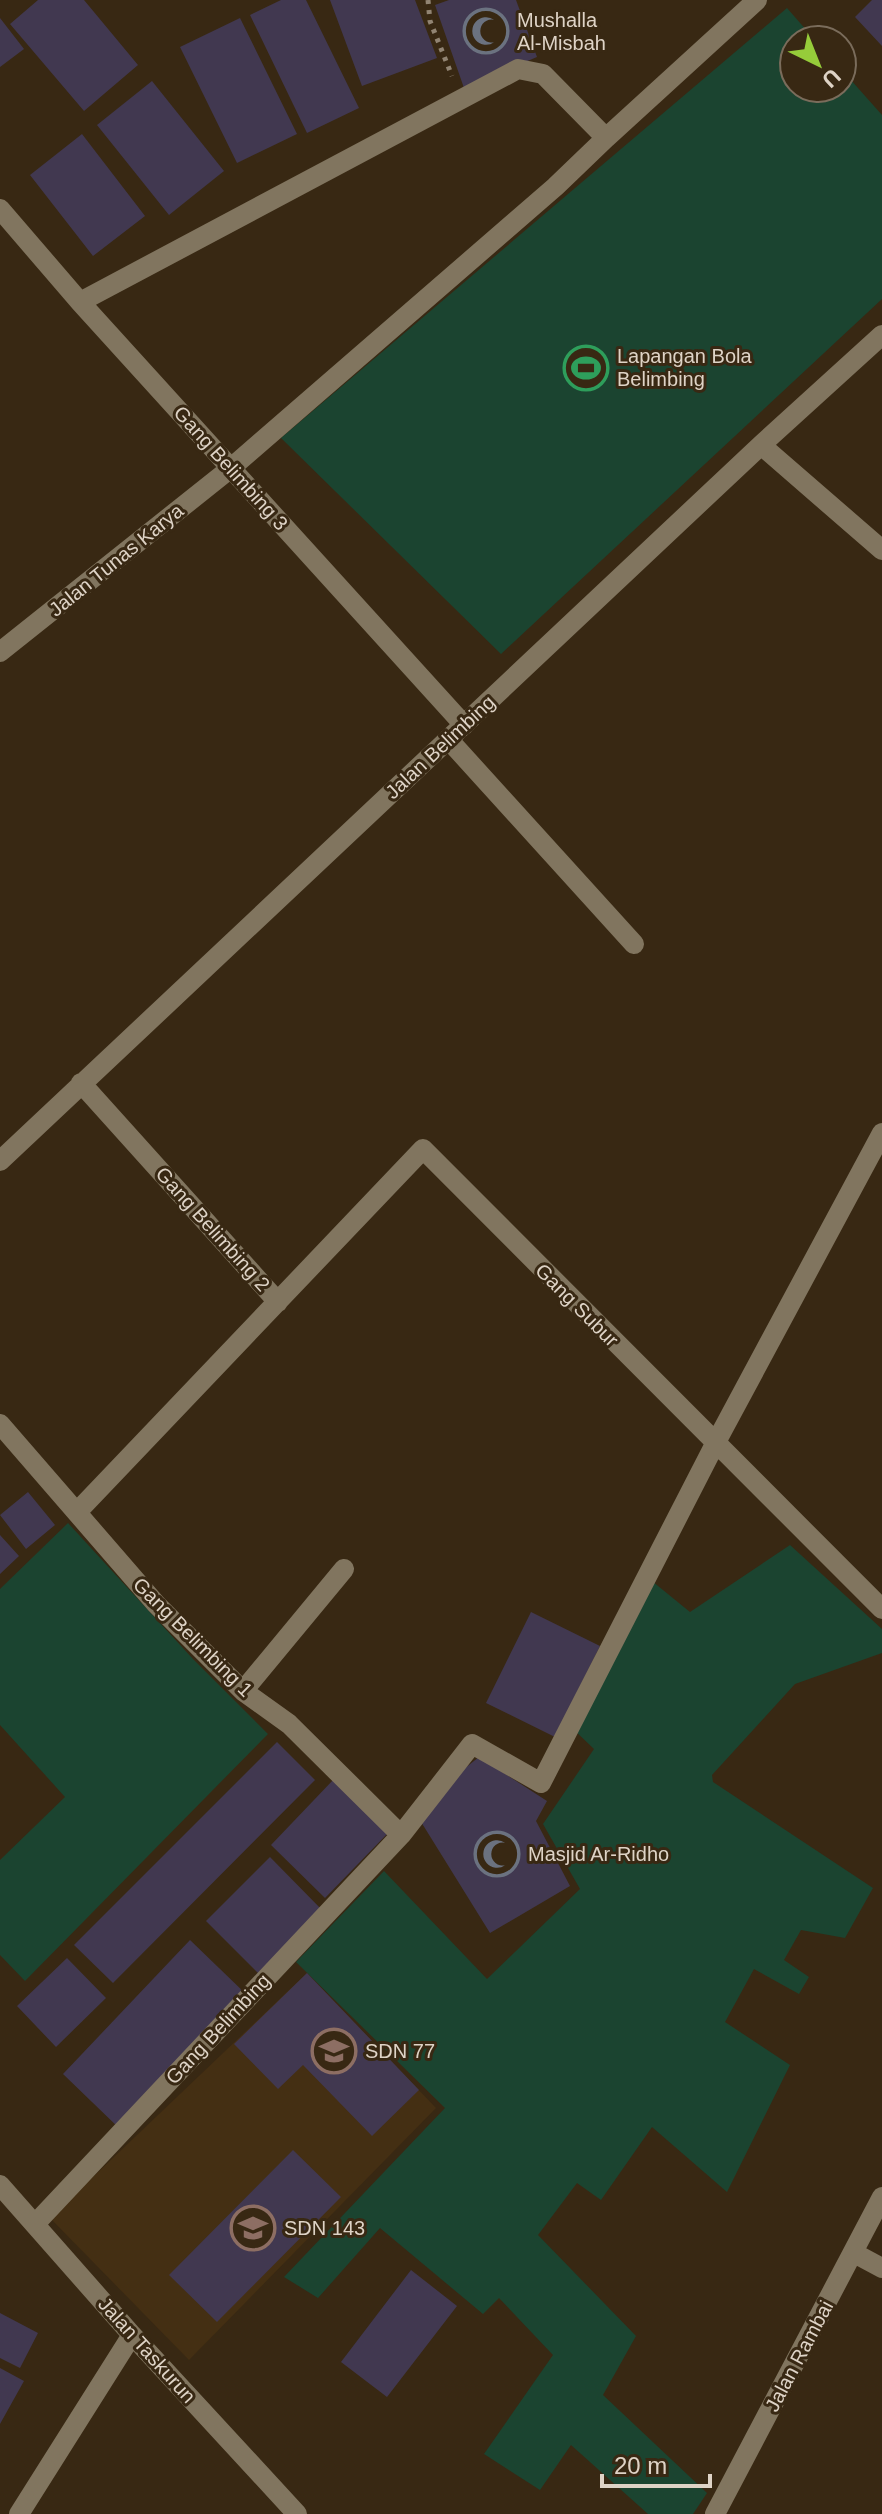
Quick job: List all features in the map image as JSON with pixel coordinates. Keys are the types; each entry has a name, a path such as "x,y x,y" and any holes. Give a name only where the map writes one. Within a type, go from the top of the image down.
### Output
{"street":[{"name":"Jalan Tunas Karya","path":"0,652 231,468 555,187 757,0"},
{"path":"80,302 518,69 543,74 606,138"},
{"name":"Gang Belimbing 3","path":"0,209 80,302 464,725"},
{"name":"Jalan Belimbing","path":"0,1161 761,445 882,335"},
{"path":"761,445 882,550"},
{"path":"448,739 634,944"},
{"name":"Gang Belimbing 2","path":"77,1512 278,1302 81,1083"},
{"path":"715,1444 882,1133"},
{"name":"Gang Subur","path":"278,1302 423,1149 882,1609"},
{"name":"Gang Belimbing 1","path":"0,1424 156,1604 243,1691 289,1724 401,1835"},
{"name":"Gang Belimbing","path":"35,2224 401,1835 472,1744 541,1783 715,1444"},
{"path":"243,1691 344,1569"},
{"name":"Jalan Taskurun","path":"0,2185 132,2335 297,2514"},
{"name":"Jalan Rambai","path":"715,2514 882,2197"},
{"path":"854,2253 882,2268"},
{"path":"19,2514 132,2335"}],"path":[{"path":"428,0 430,21 461,99"}],"shaded area":[{"path":"307,1973 436,2108 189,2360 50,2218"}],"green space":[{"name":"Lapangan Bola Belimbing","path":"787,8 801,24 778,24 778,104 858,104 858,88 882,115 882,299 501,654 281,438"},
{"path":"68,1523 193,1659 268,1734 25,1981 0,1955 0,1860 65,1797 0,1725 0,1589"},
{"path":"790,1545 882,1629 882,1653 795,1684 712,1775 713,1782 873,1888 845,1938 801,1930 784,1960 809,1977 799,1994 754,1969 725,2022 790,2065 727,2192 652,2127 601,2200 577,2183 538,2235 636,2336 603,2395 707,2493 693,2514 648,2514 571,2445 540,2490 484,2454 553,2355 499,2298 483,2314 380,2228 318,2298 284,2277 445,2108 296,1962 384,1871 487,1979 580,1889 543,1824 594,1749 570,1726 647,1577 690,1612"}],"building":[{"path":"38,0 84,0 138,65 84,111 10,24"},
{"path":"281,0 306,0 359,108 307,133 250,15"},
{"path":"330,0 415,0 437,58 362,86"},
{"name":"Mushalla Al-Misbah","path":"449,0 516,0 537,57 464,88 435,5"},
{"path":"872,0 882,0 882,46 855,17"},
{"path":"0,18 24,49 0,67"},
{"path":"240,18 297,134 237,163 180,47"},
{"path":"152,81 224,171 169,215 97,125"},
{"path":"82,134 145,216 93,256 30,175"},
{"path":"28,1492 55,1525 26,1549 0,1515"},
{"path":"0,1535 19,1556 0,1574"},
{"path":"531,1612 600,1646 555,1737 486,1703"},
{"path":"277,1742 315,1780 113,1983 74,1945"},
{"name":"Masjid Ar-Ridho","path":"479,1757 547,1801 536,1821 570,1886 490,1933 418,1817 435,1792"},
{"path":"334,1779 389,1832 325,1898 271,1845"},
{"path":"270,1857 323,1911 260,1975 206,1921"},
{"path":"190,1940 248,1996 121,2130 63,2074"},
{"path":"67,1958 106,1998 56,2047 17,2006"},
{"path":"307,1973 419,2090 372,2136 303,2065 278,2089 234,2044"},
{"path":"293,2150 341,2197 217,2322 169,2275"},
{"path":"411,2270 457,2306 387,2397 341,2362"},
{"path":"0,2313 38,2333 20,2368 0,2358"},
{"path":"0,2368 24,2381 0,2424"}],"place":[{"name":"Mushalla Al-Misbah","path":"486,31"},
{"name":"Lapangan Bola Belimbing","path":"586,368"},
{"name":"Masjid Ar-Ridho","path":"497,1854"},
{"name":"SDN 77","path":"334,2051"},
{"name":"SDN 143","path":"253,2228"}]}
